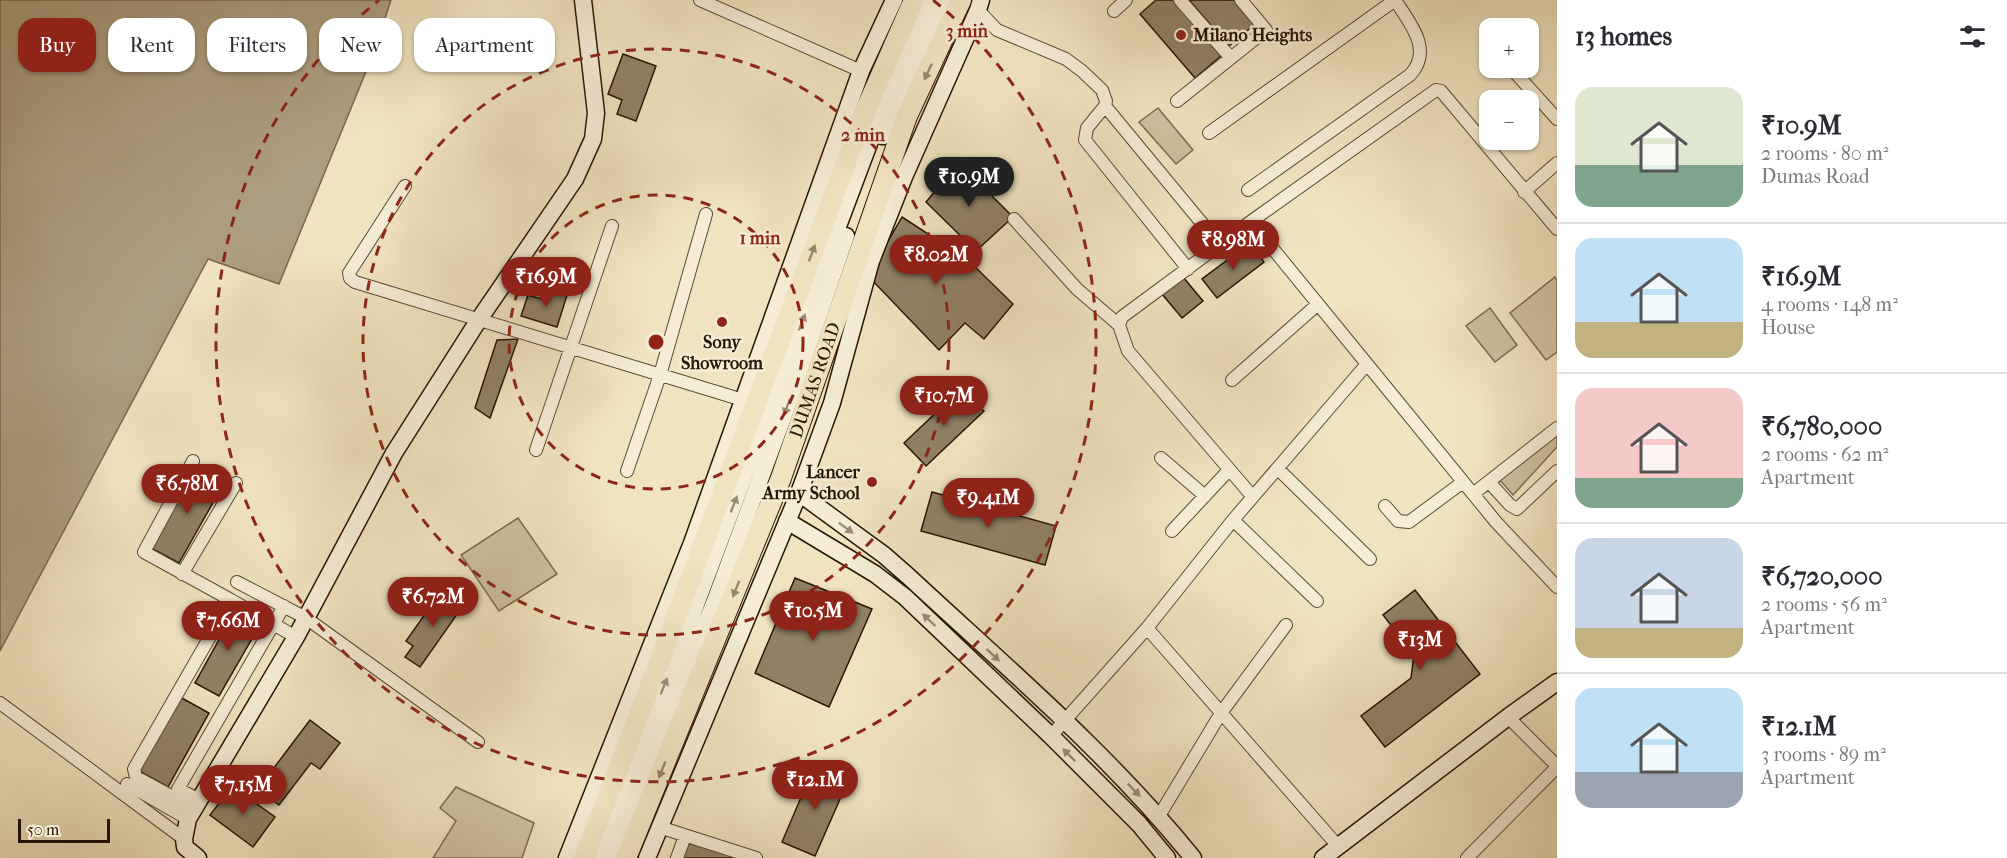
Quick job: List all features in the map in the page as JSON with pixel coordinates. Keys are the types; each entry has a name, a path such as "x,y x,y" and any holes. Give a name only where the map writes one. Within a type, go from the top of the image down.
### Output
{"main road":[{"path":"584,858 867,107 914,0"},
{"name":"DUMAS ROAD","path":"626,858 781,478 907,116 961,0"}],"street":[{"path":"198,858 184,848 184,839 194,809 306,618 394,453 478,321 575,178 593,139 596,113 583,0"},
{"path":"700,0 861,71"},
{"path":"567,858 692,543 861,71 894,0"},
{"path":"596,858 686,631 882,109 932,0"},
{"path":"610,858 715,602 887,126 945,0"},
{"path":"1114,11 1126,0"},
{"path":"1180,0 1232,58"},
{"path":"1177,101 1266,30 1241,0"},
{"path":"1209,133 1395,0 1416,34 1420,47 1417,68 1248,190"},
{"path":"980,5 998,30 1066,59 1082,70 1102,90 1105,96 1105,106 1087,128 1085,140 1188,269"},
{"path":"646,858 799,493 832,403 871,261 904,177 980,5"},
{"path":"1520,78 1557,119"},
{"path":"1253,497 1128,351 1121,337 1119,326 1122,317 1436,90 1441,91 1557,229"},
{"path":"1105,106 1220,245"},
{"path":"1524,192 1557,163"},
{"path":"405,186 348,273 355,282 744,400"},
{"path":"627,471 660,375 706,214"},
{"path":"1014,219 1077,289 1119,326"},
{"path":"1251,222 1496,522 1557,586"},
{"path":"536,450 612,226"},
{"path":"1232,380 1318,304"},
{"path":"1051,736 1147,628 1233,520 1367,364"},
{"path":"1473,494 1557,428"},
{"path":"1161,459 1205,496"},
{"path":"193,461 144,552 231,600 294,639"},
{"path":"1278,469 1370,559"},
{"path":"1172,531 1229,470"},
{"path":"1489,482 1510,505 1517,508 1557,471"},
{"path":"1385,506 1398,521 1409,522 1463,482"},
{"path":"183,574 236,483"},
{"path":"799,493 909,576 1065,720 1159,816 1193,858"},
{"path":"1233,520 1317,601"},
{"path":"787,521 875,574 905,597 1051,736 1139,824 1167,858"},
{"path":"237,582 306,618 478,742"},
{"path":"194,809 136,777 134,770 231,600"},
{"path":"173,798 284,606"},
{"path":"1159,816 1221,713 1286,625"},
{"path":"1147,628 1337,845"},
{"path":"1323,858 1337,845 1557,682"},
{"path":"0,703 184,839"},
{"path":"1467,858 1557,766 1508,717"},
{"path":"127,784 173,798 194,809"},
{"path":"659,827 756,858"},
{"path":"677,858 685,836"}],"shaded area":[{"path":"0,0 391,0 385,18 319,18 319,72 366,72 279,284 208,259 0,651"},
{"path":"1158,108 1193,150 1176,164 1139,122"},
{"path":"1555,277 1557,281 1557,352 1546,360 1510,313"},
{"path":"1490,308 1517,345 1495,362 1466,326"},
{"path":"1557,424 1557,447 1513,495 1499,479"},
{"path":"518,518 557,574 499,611 461,555"},
{"path":"456,787 534,823 522,858 433,858 456,821 440,808"}],"building":[{"name":"Milano Heights","path":"1156,0 1174,0 1221,56 1195,78 1140,14"},
{"name":"Milano Heights","path":"1189,0 1235,0 1255,24 1229,46"},
{"path":"623,54 656,66 636,121 617,114 622,100 608,94"},
{"path":"959,163 1013,217 976,251 926,202"},
{"path":"902,217 968,260 1013,304 984,339 965,323 939,350 868,276"},
{"path":"1250,243 1264,262 1217,298 1202,279"},
{"path":"1183,277 1203,301 1182,318 1162,294"},
{"path":"553,288 568,292 557,327 521,316 528,295 548,301"},
{"path":"518,339 490,418 475,408 497,340"},
{"path":"962,388 984,411 926,466 904,443"},
{"path":"195,466 224,483 179,563 149,547"},
{"path":"932,492 1056,526 1045,565 921,531"},
{"path":"795,578 872,609 829,707 755,673"},
{"path":"1415,590 1480,674 1385,747 1361,716 1411,678 1414,655 1383,615"},
{"path":"449,592 465,603 420,667 405,657 413,646 406,641 435,600 441,604"},
{"path":"236,609 261,623 219,696 195,683"},
{"path":"180,697 209,713 168,787 139,771"},
{"path":"310,720 340,743 320,769 311,763 279,805 258,789"},
{"path":"814,767 848,781 815,856 782,842"},
{"path":"232,786 275,817 253,847 210,815"},
{"path":"689,841 741,858 682,858"}],"place":[{"name":"Milano Heights","path":"1181,35"},
{"name":"Sony Showroom","path":"722,322"},
{"name":"Lancer Army School","path":"872,482"}]}
